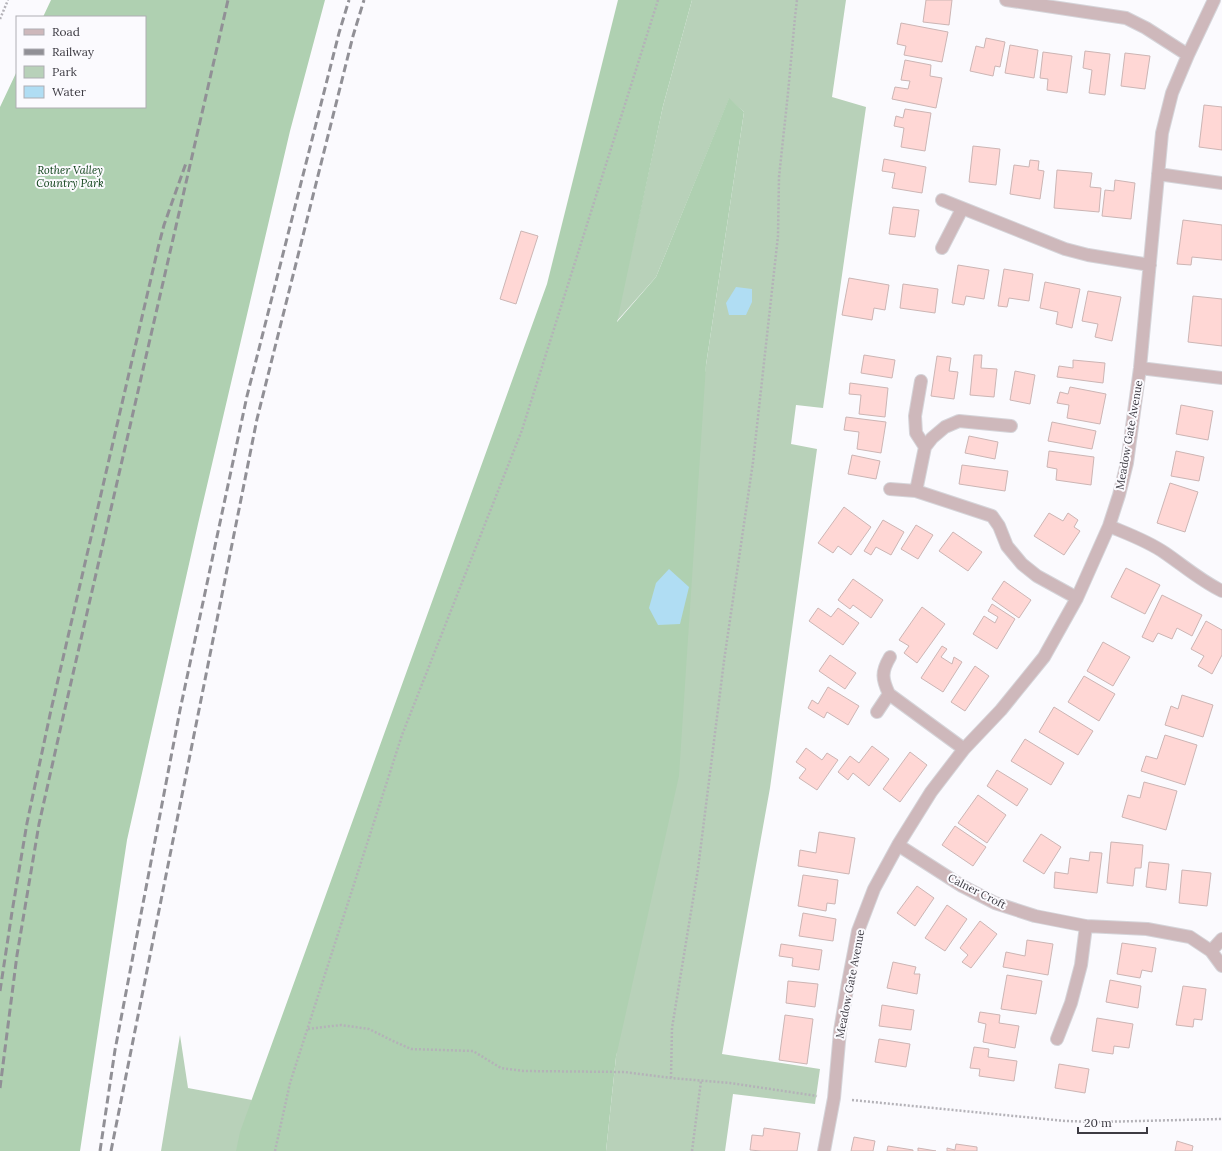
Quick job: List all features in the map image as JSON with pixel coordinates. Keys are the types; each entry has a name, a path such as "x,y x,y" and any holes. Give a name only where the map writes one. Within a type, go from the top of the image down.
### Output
{"street":[{"path":"1006,0 1029,2 1126,18 1146,28 1188,55"},
{"name":"Meadow Gate Avenue","path":"824,1151 834,1098 840,1031 858,931 874,889 898,845 931,792 964,749 1001,710 1044,657 1078,598 1109,526 1119,495 1126,463 1140,368 1162,132 1172,93 1214,0"},
{"path":"1158,174 1222,183"},
{"path":"942,200 1066,249 1088,255 1150,265"},
{"path":"942,248 962,209"},
{"path":"1140,368 1222,378"},
{"path":"921,381 915,416 916,433 925,447"},
{"path":"916,491 925,447 932,438 945,427 959,422 1011,426"},
{"path":"890,488 916,491 992,516 999,526 1007,546 1022,564 1037,576 1078,598"},
{"path":"1109,526 1152,544 1202,580 1222,591"},
{"path":"890,657 885,666 883,681 889,694 964,749"},
{"path":"876,712 889,694"},
{"name":"Calner Croft","path":"898,845 962,886 995,903 1035,916 1086,926 1147,929 1190,937 1212,951 1222,966"},
{"path":"1057,1039 1070,1003 1081,964 1086,926"},
{"path":"1212,951 1222,939"}],"path":[{"path":"0,19 8,0"},
{"path":"275,1151 290,1082 402,735 522,430 658,0"},
{"path":"671,1078 672,1028 698,868 724,661 753,462 778,236 779,177 797,0"},
{"path":"308,1029 341,1025 369,1029 411,1049 473,1051 501,1068 523,1071 625,1072 730,1083 834,1098 1057,1120 1097,1122 1222,1119"},
{"path":"692,1151 701,1081"}],"green space":[{"name":"Rother Valley Country Park","path":"51,0 325,0 290,131 198,524 127,840 80,1151 0,1151 0,107 16,73 16,108 146,108 146,16 43,16"},
{"path":"618,0 692,0 663,106 617,322 656,277 729,98 744,112 706,365 679,776 616,1057 606,1151 236,1151 240,1132 547,284"},
{"path":"692,0 846,0 832,97 866,107 823,408 796,405 791,444 817,449 770,788 722,1054 820,1069 815,1104 733,1094 725,1151 606,1151 616,1057 706,365 744,112 729,99 656,277 616,322 663,106"},
{"path":"180,1035 188,1088 252,1100 240,1151 161,1151"}],"water":[{"path":"736,287 752,289 752,302 746,315 729,315 726,303"},
{"path":"669,569 689,587 680,624 658,625 649,608 656,583"}],"building":[{"path":"926,0 952,0 949,25 923,22"},
{"path":"901,23 948,32 942,62 904,55 906,46 897,44"},
{"path":"986,38 1005,42 1000,67 995,66 993,76 970,71 976,46 984,48"},
{"path":"1010,45 1038,50 1034,78 1005,73"},
{"path":"1085,51 1110,54 1105,95 1089,93 1092,70 1083,68"},
{"path":"1043,52 1072,56 1067,93 1047,90 1048,79 1040,78"},
{"path":"1125,53 1150,56 1145,89 1121,86"},
{"path":"905,60 931,65 930,76 942,78 936,108 892,99 895,87 908,89 910,81 901,80"},
{"path":"1204,105 1222,107 1222,150 1199,147"},
{"path":"905,109 931,113 925,151 901,147 904,128 894,126 896,116 903,118"},
{"path":"973,146 1000,149 996,185 969,182"},
{"path":"884,159 926,167 922,193 892,188 895,173 882,171"},
{"path":"1030,160 1039,161 1038,170 1044,171 1040,199 1010,194 1014,165 1029,167"},
{"path":"1057,170 1092,173 1090,187 1101,188 1099,212 1054,208"},
{"path":"1115,180 1135,183 1131,219 1102,216 1105,190 1114,191"},
{"path":"893,207 919,210 915,237 889,234"},
{"path":"1183,220 1222,225 1222,260 1192,257 1191,265 1177,264"},
{"path":"521,231 538,236 516,304 500,299"},
{"path":"958,265 989,270 984,299 966,296 964,305 952,303"},
{"path":"1004,269 1033,274 1029,301 1009,298 1007,307 998,306"},
{"path":"849,278 889,285 885,310 874,308 872,320 842,315"},
{"path":"1045,282 1080,289 1072,328 1056,324 1058,312 1040,308"},
{"path":"903,284 938,289 935,313 900,308"},
{"path":"1088,291 1121,297 1112,341 1095,337 1098,324 1082,321"},
{"path":"1193,296 1222,299 1222,346 1188,342"},
{"path":"864,355 895,360 892,378 861,373"},
{"path":"974,355 982,355 981,368 997,369 994,397 970,395"},
{"path":"937,356 951,358 949,371 958,372 954,399 931,396"},
{"path":"1073,360 1105,363 1103,383 1057,377 1059,366 1073,368"},
{"path":"1015,371 1035,375 1030,404 1010,400"},
{"path":"850,383 888,388 885,417 859,414 861,395 849,394"},
{"path":"1070,387 1106,394 1100,424 1067,418 1069,405 1057,403 1060,392 1068,394"},
{"path":"1181,405 1213,411 1208,440 1176,434"},
{"path":"846,417 886,422 881,453 857,449 859,432 844,430"},
{"path":"1052,422 1096,431 1092,449 1048,441"},
{"path":"969,436 998,442 995,459 965,453"},
{"path":"1049,451 1094,457 1091,485 1056,480 1057,469 1047,467"},
{"path":"1176,451 1204,457 1199,481 1171,476"},
{"path":"852,455 880,461 876,479 848,474"},
{"path":"962,465 1008,471 1005,491 959,484"},
{"path":"1170,483 1198,492 1185,532 1157,523"},
{"path":"844,507 871,527 851,555 838,546 833,553 818,543"},
{"path":"1049,513 1063,521 1068,513 1078,520 1074,527 1080,531 1064,555 1034,536"},
{"path":"883,520 904,532 891,555 876,547 871,555 864,551"},
{"path":"916,525 933,535 918,559 901,549"},
{"path":"953,532 982,552 968,571 939,551"},
{"path":"1126,568 1160,585 1145,614 1111,597"},
{"path":"853,579 883,600 871,618 853,605 850,609 838,600"},
{"path":"1004,581 1031,600 1019,618 992,599"},
{"path":"1162,595 1202,615 1192,636 1177,628 1172,639 1158,633 1153,642 1142,637"},
{"path":"992,604 1015,619 997,649 973,634 984,616 995,623 998,617 988,611"},
{"path":"922,607 945,624 917,663 904,653 909,646 899,640"},
{"path":"818,608 831,617 838,608 859,623 843,645 809,621"},
{"path":"1206,621 1222,630 1222,655 1212,674 1198,666 1204,656 1191,649"},
{"path":"1103,642 1130,657 1113,686 1087,671"},
{"path":"942,646 947,649 941,657 952,664 954,657 962,662 943,692 921,678"},
{"path":"830,655 856,673 845,689 819,671"},
{"path":"975,666 989,676 965,711 951,702"},
{"path":"1084,676 1115,694 1099,721 1068,702"},
{"path":"828,687 859,706 848,725 827,712 824,718 808,708 812,700 818,704"},
{"path":"1182,695 1213,705 1203,737 1165,725 1171,706 1178,709"},
{"path":"1054,707 1093,731 1078,755 1039,732"},
{"path":"1165,735 1197,745 1185,785 1141,771 1146,756 1157,759"},
{"path":"1025,739 1064,763 1051,785 1011,761"},
{"path":"872,746 889,759 869,786 853,773 848,780 838,772 850,756 859,763"},
{"path":"806,748 822,760 827,753 838,760 817,790 799,778 806,769 796,762"},
{"path":"910,752 927,765 900,802 883,789"},
{"path":"997,770 1028,789 1017,806 987,786"},
{"path":"1144,782 1177,791 1166,830 1122,817 1128,795 1140,798"},
{"path":"978,795 1006,815 987,843 958,823"},
{"path":"955,826 986,847 973,866 942,845"},
{"path":"819,832 855,838 849,874 798,866 800,850 816,853"},
{"path":"1041,834 1061,847 1044,874 1023,861"},
{"path":"1111,842 1143,845 1141,868 1135,868 1133,886 1107,883"},
{"path":"1090,852 1102,853 1097,893 1054,888 1055,872 1068,874 1070,858 1089,861"},
{"path":"1149,862 1169,864 1166,890 1146,887"},
{"path":"1182,870 1211,873 1207,906 1179,903"},
{"path":"803,875 838,880 835,904 827,903 826,911 798,906"},
{"path":"917,886 934,898 915,926 897,913"},
{"path":"947,905 967,919 945,951 925,938"},
{"path":"803,913 836,919 833,941 799,936"},
{"path":"980,921 997,934 971,968 962,962 968,955 960,948"},
{"path":"1027,940 1053,944 1048,975 1003,967 1006,952 1025,956"},
{"path":"1122,943 1156,948 1152,972 1142,970 1140,978 1117,974"},
{"path":"781,944 822,950 819,970 792,966 793,958 779,956"},
{"path":"893,962 916,967 914,974 920,974 917,994 887,988"},
{"path":"1007,975 1042,981 1036,1014 1001,1009"},
{"path":"1110,980 1141,986 1138,1008 1106,1002"},
{"path":"788,981 818,984 815,1007 786,1003"},
{"path":"1183,986 1206,989 1202,1020 1194,1019 1193,1027 1176,1025"},
{"path":"882,1005 914,1010 911,1030 879,1026"},
{"path":"980,1012 1000,1015 999,1023 1019,1026 1015,1048 983,1042 986,1024 978,1022"},
{"path":"785,1015 813,1019 807,1064 779,1060"},
{"path":"1097,1018 1133,1024 1129,1048 1114,1046 1113,1054 1092,1051"},
{"path":"879,1039 910,1044 906,1067 875,1062"},
{"path":"974,1047 989,1049 988,1057 1017,1061 1014,1081 979,1076 980,1069 970,1068"},
{"path":"1059,1064 1089,1069 1085,1093 1055,1088"},
{"path":"764,1128 800,1133 797,1151 750,1150 752,1135 763,1136"},
{"path":"854,1137 875,1141 873,1151 851,1151"},
{"path":"1177,1141 1193,1146 1192,1151 1175,1151"},
{"path":"956,1144 977,1147 977,1151 947,1151 947,1148 955,1150"},
{"path":"888,1146 913,1150 913,1151 887,1151"},
{"path":"918,1148 936,1151 918,1151"}],"railway":[{"path":"0,1088 17,955 39,824 228,0"},
{"path":"100,1151 115,1050 180,710 247,396 339,33 349,0"},
{"path":"111,1151 257,419 353,36 364,0"},
{"path":"0,991 27,823 51,710 158,248 164,225 186,163"}]}
